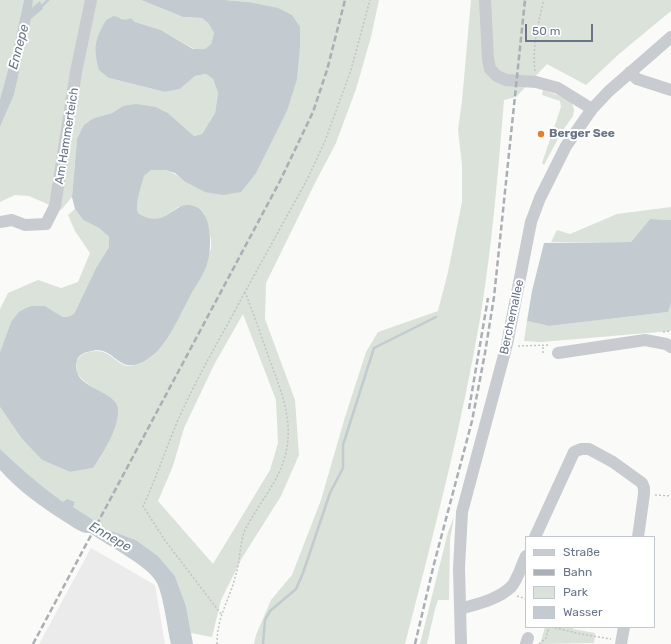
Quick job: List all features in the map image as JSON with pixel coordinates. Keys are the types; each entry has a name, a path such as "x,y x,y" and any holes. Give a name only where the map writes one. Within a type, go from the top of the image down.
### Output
{"street":[{"name":"Am Hammerteich","path":"0,222 12,220 25,225 46,224 55,206 76,72 91,0"},
{"path":"485,0 488,59 490,69 498,76 506,80 536,82 558,88 592,109"},
{"name":"Berchemallee","path":"461,644 459,568 462,512 507,344 531,222 540,198 566,146 592,109 609,91 671,37"},
{"path":"630,72 637,79 671,90"},
{"path":"558,353 645,340 671,346"},
{"path":"534,536 568,461 574,452 581,449 589,449 613,462 642,483 644,494 638,536"},
{"path":"460,609 483,603 500,595 512,586 525,558"},
{"path":"622,642 624,628"}],"path":[{"path":"221,614 164,539 142,506 151,489 175,427 202,369 308,178 325,141 351,70 370,0"},
{"path":"536,82 534,58 535,34 544,0"},
{"path":"217,644 221,614 236,576 243,535 279,474 285,457 287,443 288,426 282,394 245,292"},
{"path":"543,346 543,355"},
{"path":"644,494 671,496"},
{"path":"531,642 546,638 550,628"},
{"path":"554,628 622,642"}],"shaded area":[{"path":"91,548 155,585 165,644 39,644"}],"green space":[{"path":"0,0 24,0 11,59 0,99"},
{"path":"33,0 141,0 183,17 202,18 208,23 214,33 211,44 205,49 194,49 161,30 135,22 131,18 125,21 121,18 106,20 97,41 109,78 165,92 180,89 195,76 206,74 213,79 218,93 215,113 202,134 194,136 168,113 156,107 123,106 112,113 94,118 77,139 72,197 61,210 29,196 15,195 0,202 0,127 14,95 31,19 43,9 31,8"},
{"path":"225,0 379,0 371,37 356,89 336,143 266,283 265,319 295,400 299,455 281,496 242,558 221,600 212,637 191,633 186,606 175,576 158,556 136,540 103,528 95,521 72,507 75,503 63,502 55,497 0,449 0,407 22,439 42,460 70,472 93,468 93,388 77,373 76,366 78,359 85,353 96,351 108,354 121,363 131,366 154,355 211,249 211,239 204,213 178,207 159,219 150,219 138,213 138,200 144,176 151,170 161,169 177,175 184,181 276,132 287,111 248,2","holes":["243,314 276,400 278,443 270,470 213,564 158,501 173,466 184,428 215,363"]},
{"path":"471,0 671,0 671,11 619,54 586,85 547,64 516,97 504,100 491,237 480,319 455,442 405,644 254,644 256,635 271,600 292,575 321,500 366,352 378,332 438,311 448,272 462,202 462,165 458,130"},
{"path":"543,90 560,96 572,103 574,110 573,116 561,133 544,165 542,163 561,107 560,101 542,95"},
{"path":"671,207 671,220 650,219 631,242 551,242 557,230 570,234 617,214"},
{"path":"75,209 83,220 99,228 109,237 109,247 96,268 74,314 68,318 63,317 45,306 11,322 0,352 0,309 8,293 38,280 61,288 78,282 90,253 75,231 68,215"},
{"path":"671,303 671,331 541,342 524,341 527,321 549,326 667,312"},
{"path":"454,517 450,539 449,600 438,600 427,644 420,644 448,532"},
{"path":"545,628 573,628 595,633 594,643 540,644"}],"water":[{"name":"Ennepe","path":"24,0 33,0 32,8 40,1 43,9 31,19 14,95 0,127 0,99 11,59"},
{"path":"141,0 225,0 248,2 278,8 292,15 300,27 297,79 287,111 256,173 241,192 223,195 205,192 184,181 175,173 165,170 151,170 144,176 138,200 138,213 148,218 157,219 164,217 183,206 190,205 198,208 203,213 209,227 210,245 208,261 203,274 171,333 151,357 135,365 123,363 103,351 97,350 84,353 78,358 76,367 78,375 90,386 112,398 118,410 116,426 113,433 93,468 70,472 42,460 22,439 0,407 0,352 11,322 19,312 26,308 32,306 45,306 63,317 68,317 74,314 96,268 109,247 109,237 99,228 83,220 75,209 72,197 77,139 84,125 94,118 112,113 123,106 136,104 156,107 168,113 194,136 202,134 215,113 218,93 213,79 206,74 195,76 180,89 165,92 109,78 99,70 96,55 97,39 106,20 114,16 125,20 131,18 135,22 161,30 193,49 205,49 211,44 214,33 208,23 202,18 183,17"},
{"path":"650,219 671,220 671,303 668,312 549,326 527,321 532,291 544,243 631,242"},
{"name":"Ennepe","path":"0,449 38,483 63,502 67,499 75,502 73,507 103,528 136,540 158,556 175,576 186,606 193,644 171,644 162,596 157,583 152,576 137,563 90,533 74,528 23,492 0,470"}],"waterway":[{"path":"40,8 48,0"},
{"path":"263,644 265,620 270,611 296,589 303,573 330,493 343,468 343,445 374,348 436,317"}],"railway":[{"path":"33,644 280,181 313,112 327,70 345,0"},
{"path":"415,644 434,564 472,421 485,353 494,297 525,0"},
{"path":"469,409 488,298"}],"place":[{"name":"Berger See","path":"541,134"}]}
